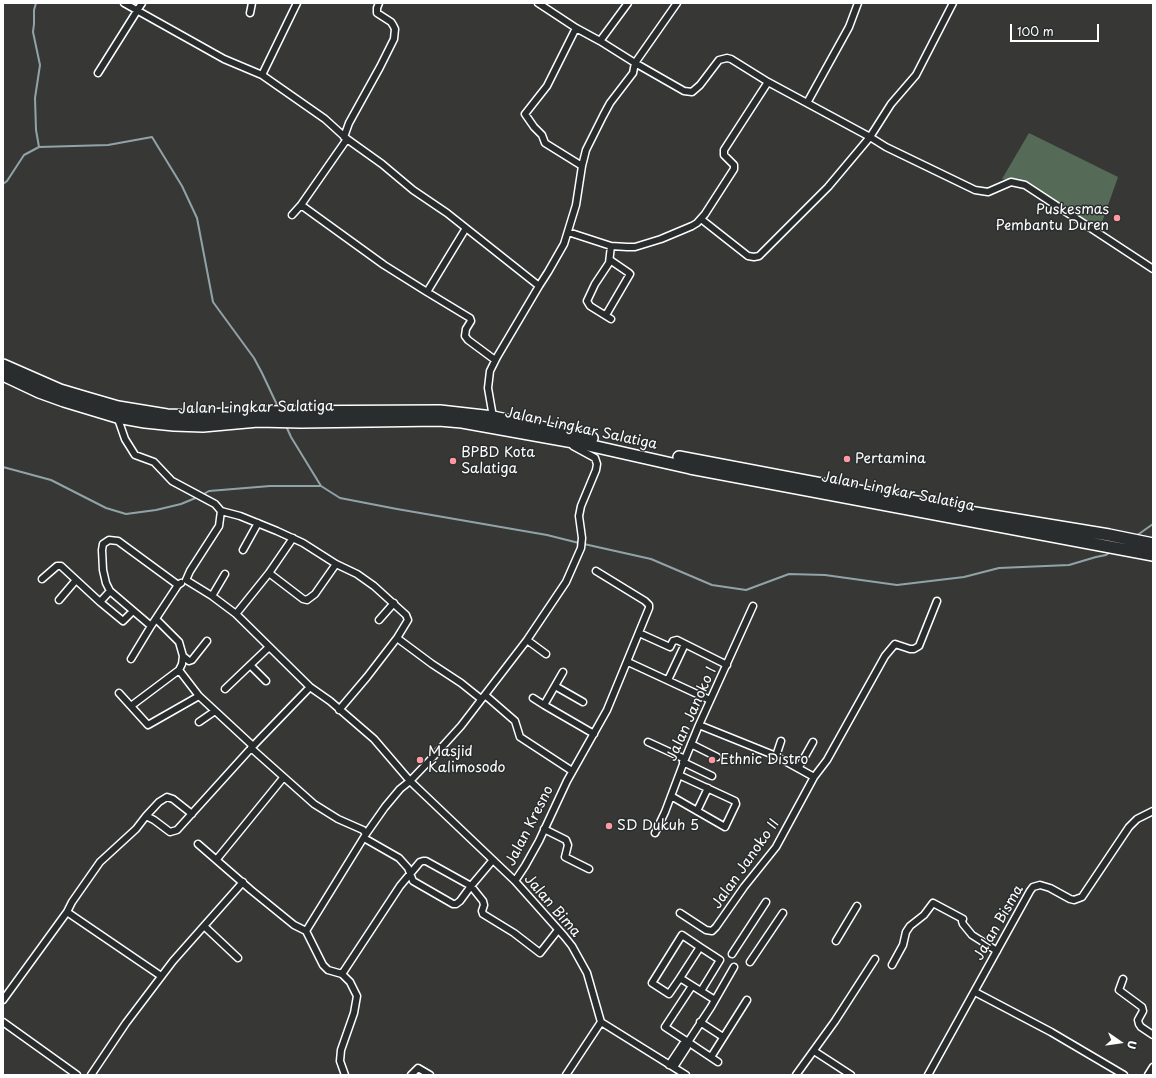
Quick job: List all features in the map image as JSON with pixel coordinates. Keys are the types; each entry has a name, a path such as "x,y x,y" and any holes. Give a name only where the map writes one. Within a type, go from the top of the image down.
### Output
{"highway":[{"name":"Jalan Lingkar Salatiga","path":"3,365 60,390 145,422 202,426 257,416 439,420 517,427 969,512 1109,535 1153,555"},
{"name":"Jalan Lingkar Salatiga","path":"3,375 39,392 64,401 118,412"},
{"name":"Jalan Lingkar Salatiga","path":"301,417 440,412 493,417 517,427"},
{"name":"Jalan Lingkar Salatiga","path":"552,433 712,472 1102,545 1136,546 1153,544"}],"street":[{"path":"124,3 224,59 262,75 325,119 346,138 466,228 538,286"},
{"path":"98,73 142,3"},
{"path":"250,13 252,3"},
{"path":"262,75 297,3"},
{"path":"292,215 301,205 346,138 349,123 380,68 394,39 395,30 393,25 377,13 379,3"},
{"path":"538,3 576,28 680,89 688,92 692,92 698,88 719,60 727,58 736,61 768,82 886,147 976,190 988,192 1011,182 1025,185 1153,269"},
{"path":"600,41 628,3"},
{"path":"493,417 488,382 490,371 538,286 558,256 568,232 576,205 586,150 596,128 610,104 633,73 635,63 677,3"},
{"path":"806,103 849,27 858,3"},
{"path":"701,220 748,256 759,256 828,187 870,137 891,104 916,75 953,3"},
{"path":"576,28 548,86 526,114 532,124 542,135 545,143 582,166"},
{"path":"568,232 611,246 627,248 648,244 680,232 701,220 735,168 724,153 724,148 768,82"},
{"path":"301,205 384,265 470,318 471,320 467,327 465,336 468,340 495,360"},
{"path":"427,292 466,228"},
{"path":"610,260 630,274 608,317 590,306 587,301 610,260 611,246"},
{"path":"118,412 125,439 135,456 154,462 172,481 215,504 221,512 240,516 293,538 336,564 357,574 374,586 408,617 406,624 397,638 339,710"},
{"path":"306,931 365,836 385,807 400,789 410,781 448,742 527,640 566,582 581,548 582,538 579,516 581,506 598,464 591,454 552,433"},
{"path":"131,659 178,585 186,580 190,571 219,526 221,512"},
{"path":"242,550 258,524"},
{"path":"236,614 269,573 293,538"},
{"path":"151,626 110,591 106,583 102,564 103,544 109,540 113,540 124,544 178,585"},
{"path":"269,573 303,599 307,600 315,594 336,564"},
{"path":"42,579 59,566 63,567 100,602 123,621 133,611"},
{"name":"Jalan Kresno","path":"515,881 525,866 544,829 572,770 607,710 649,608 647,603 596,571"},
{"path":"212,596 225,574"},
{"path":"59,600 76,580"},
{"name":"Jalan Bima","path":"186,580 212,596 236,614 310,687 374,739 410,781 515,881 572,946 587,973 601,1022"},
{"path":"100,602 110,591"},
{"name":"Jalan Janoko II","path":"680,912 706,930 710,931 714,929 744,887 776,847 814,777 827,760 885,656 895,644 910,649 919,646 936,601"},
{"path":"379,620 394,603"},
{"name":"Jalan Janoko I","path":"655,833 699,725 753,606"},
{"path":"131,706 179,670 183,656 182,649 176,638 156,619"},
{"path":"639,633 670,647 675,640 727,665"},
{"path":"397,638 432,664 483,697 515,721 520,737 544,754 572,770"},
{"path":"527,640 546,654"},
{"path":"183,656 189,661 192,660 207,641"},
{"path":"668,680 685,644"},
{"path":"225,689 269,647"},
{"path":"628,662 710,700"},
{"path":"250,665 266,681"},
{"path":"179,670 199,696 283,778 321,809 363,830 365,836 399,858 408,868 411,879 416,884 453,904 456,904 492,860"},
{"path":"544,705 563,672"},
{"path":"555,686 583,702"},
{"path":"146,816 167,830 174,832 252,747 310,687"},
{"path":"119,693 148,725 199,696"},
{"path":"533,698 594,734"},
{"path":"199,722 215,711"},
{"path":"699,725 776,756 799,767 814,777"},
{"path":"776,756 781,741"},
{"path":"648,742 712,776"},
{"path":"799,767 812,742"},
{"path":"691,744 717,757"},
{"path":"671,796 725,827 736,804 736,802 708,788 678,775"},
{"path":"217,859 283,778"},
{"path":"697,811 708,788"},
{"path":"3,1000 67,912 70,905 100,862 136,829 159,802 167,797 173,799 192,814"},
{"name":"Jalan Bisma","path":"928,1075 1033,887 1044,886 1066,898 1074,900 1082,897 1128,827 1137,819 1153,811"},
{"path":"544,829 566,840 568,845 565,857 589,869"},
{"path":"198,844 294,925 306,931 323,965 328,970 342,974 350,982 358,996 354,1013 341,1050 340,1061 346,1075"},
{"path":"342,974 400,886 420,862 426,861 471,886 483,901 482,912 484,914 540,953 558,930"},
{"path":"91,1075 126,1023 161,976 243,882"},
{"path":"732,954 766,902"},
{"path":"892,965 903,945 906,932 910,926 924,915 933,903 963,919 962,924 972,935 997,951"},
{"path":"836,941 857,906"},
{"path":"67,912 161,976"},
{"path":"750,962 783,913"},
{"path":"204,926 238,958"},
{"path":"700,948 669,994 652,983 682,935 720,960 701,991"},
{"path":"796,1075 814,1051 875,959"},
{"path":"672,1066 683,1044 688,1042 734,967"},
{"path":"680,978 715,1000"},
{"path":"1123,979 1119,990 1142,1007 1143,1011 1138,1020 1138,1024 1153,1035"},
{"path":"692,986 665,1027 718,1062"},
{"path":"974,992 1051,1032 1124,1075"},
{"path":"711,1057 747,1000"},
{"path":"3,1022 77,1075"},
{"path":"566,1075 601,1022 686,1075"},
{"path":"700,1022 724,1037"},
{"path":"814,1051 851,1075"},
{"path":"1148,1075 1153,1067"},
{"path":"412,1075 418,1068 430,1075"}],"green space":[{"path":"1029,133 1118,177 1100,228 1020,181 1002,179"}],"waterway":[{"path":"36,3 34,10 33,32 40,65 35,98 36,130 39,147"},
{"path":"3,184 7,181 24,155 39,147 108,145 152,137 182,186 197,218 213,302 254,358 278,407"},
{"path":"286,426 291,437 321,486 340,498 547,535 579,543"},
{"path":"3,467 51,480 106,508 126,514 156,510 181,504 198,497"},
{"path":"202,495 209,491 270,486 321,486"},
{"path":"1136,536 1153,524"},
{"path":"584,544 651,559 712,585 746,590 789,574 825,575 897,585 964,577 999,568 1069,565 1106,555 1112,551"}],"place":[{"name":"Puskesmas Pembantu Duren","path":"1117,218"},
{"name":"Pertamina","path":"847,459"},
{"name":"BPBD Kota Salatiga","path":"453,461"},
{"name":"Masjid Kalimosodo","path":"420,760"},
{"name":"Ethnic Distro","path":"712,760"},
{"name":"SD Dukuh 5","path":"609,826"}]}
